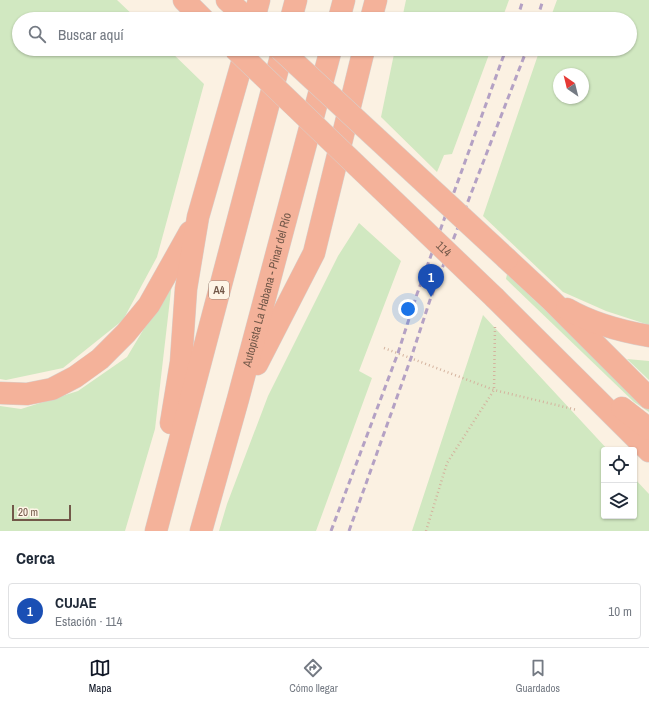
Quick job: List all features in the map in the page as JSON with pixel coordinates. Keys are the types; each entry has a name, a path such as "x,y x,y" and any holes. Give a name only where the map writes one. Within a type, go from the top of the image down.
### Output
{"highway":[{"path":"184,0 196,12"},
{"path":"227,0 240,12"},
{"path":"256,12 259,0"},
{"path":"293,12 296,0"},
{"path":"340,12 344,0"},
{"path":"373,12 376,0"},
{"name":"114","path":"242,56 495,298 649,451"},
{"path":"155,531 181,362 186,288 198,217 244,56"},
{"name":"A4","path":"155,531 281,56"},
{"path":"288,56 551,300 649,398"},
{"name":"Autopista La Habana - Pinar del Río","path":"201,531 238,399 329,56"},
{"path":"238,399 314,253 362,56"},
{"path":"0,393 27,394 52,389 75,377 100,359 126,333 150,305 198,217"},
{"path":"551,300 582,317 621,331 649,336"},
{"path":"557,360 649,429"}],"path":[{"path":"426,531 447,463 494,390 495,298"},
{"path":"384,348 494,390 578,410"}],"green space":[{"path":"0,0 117,0 130,12 12,12 12,56 175,56 204,84 157,257 123,320 63,368 6,380 0,379"},
{"path":"406,0 509,0 505,12 403,12"},
{"path":"557,0 649,0 649,325 606,311 563,292 483,216 538,56 637,56 637,12 553,12"},
{"path":"394,56 488,56 452,154 444,155 437,172 381,117"},
{"path":"359,223 401,261 359,371 372,378 316,531 219,531 227,504 268,396 338,256"},
{"path":"507,274 649,409 649,412 634,402 506,279"},
{"path":"172,282 155,429 125,531 0,531 0,406 21,409 78,391 127,357"},
{"path":"483,315 605,447 601,447 601,519 637,519 637,481 649,494 649,531 412,531"},
{"path":"627,359 649,361 649,380"}],"railway":[{"path":"519,12 523,0"},
{"path":"539,12 543,0"},
{"path":"331,531 398,353 417,294 503,56"},
{"path":"349,531 411,358 431,297 524,56"}],"place":[{"name":"CUJAE","path":"431,297"}]}
